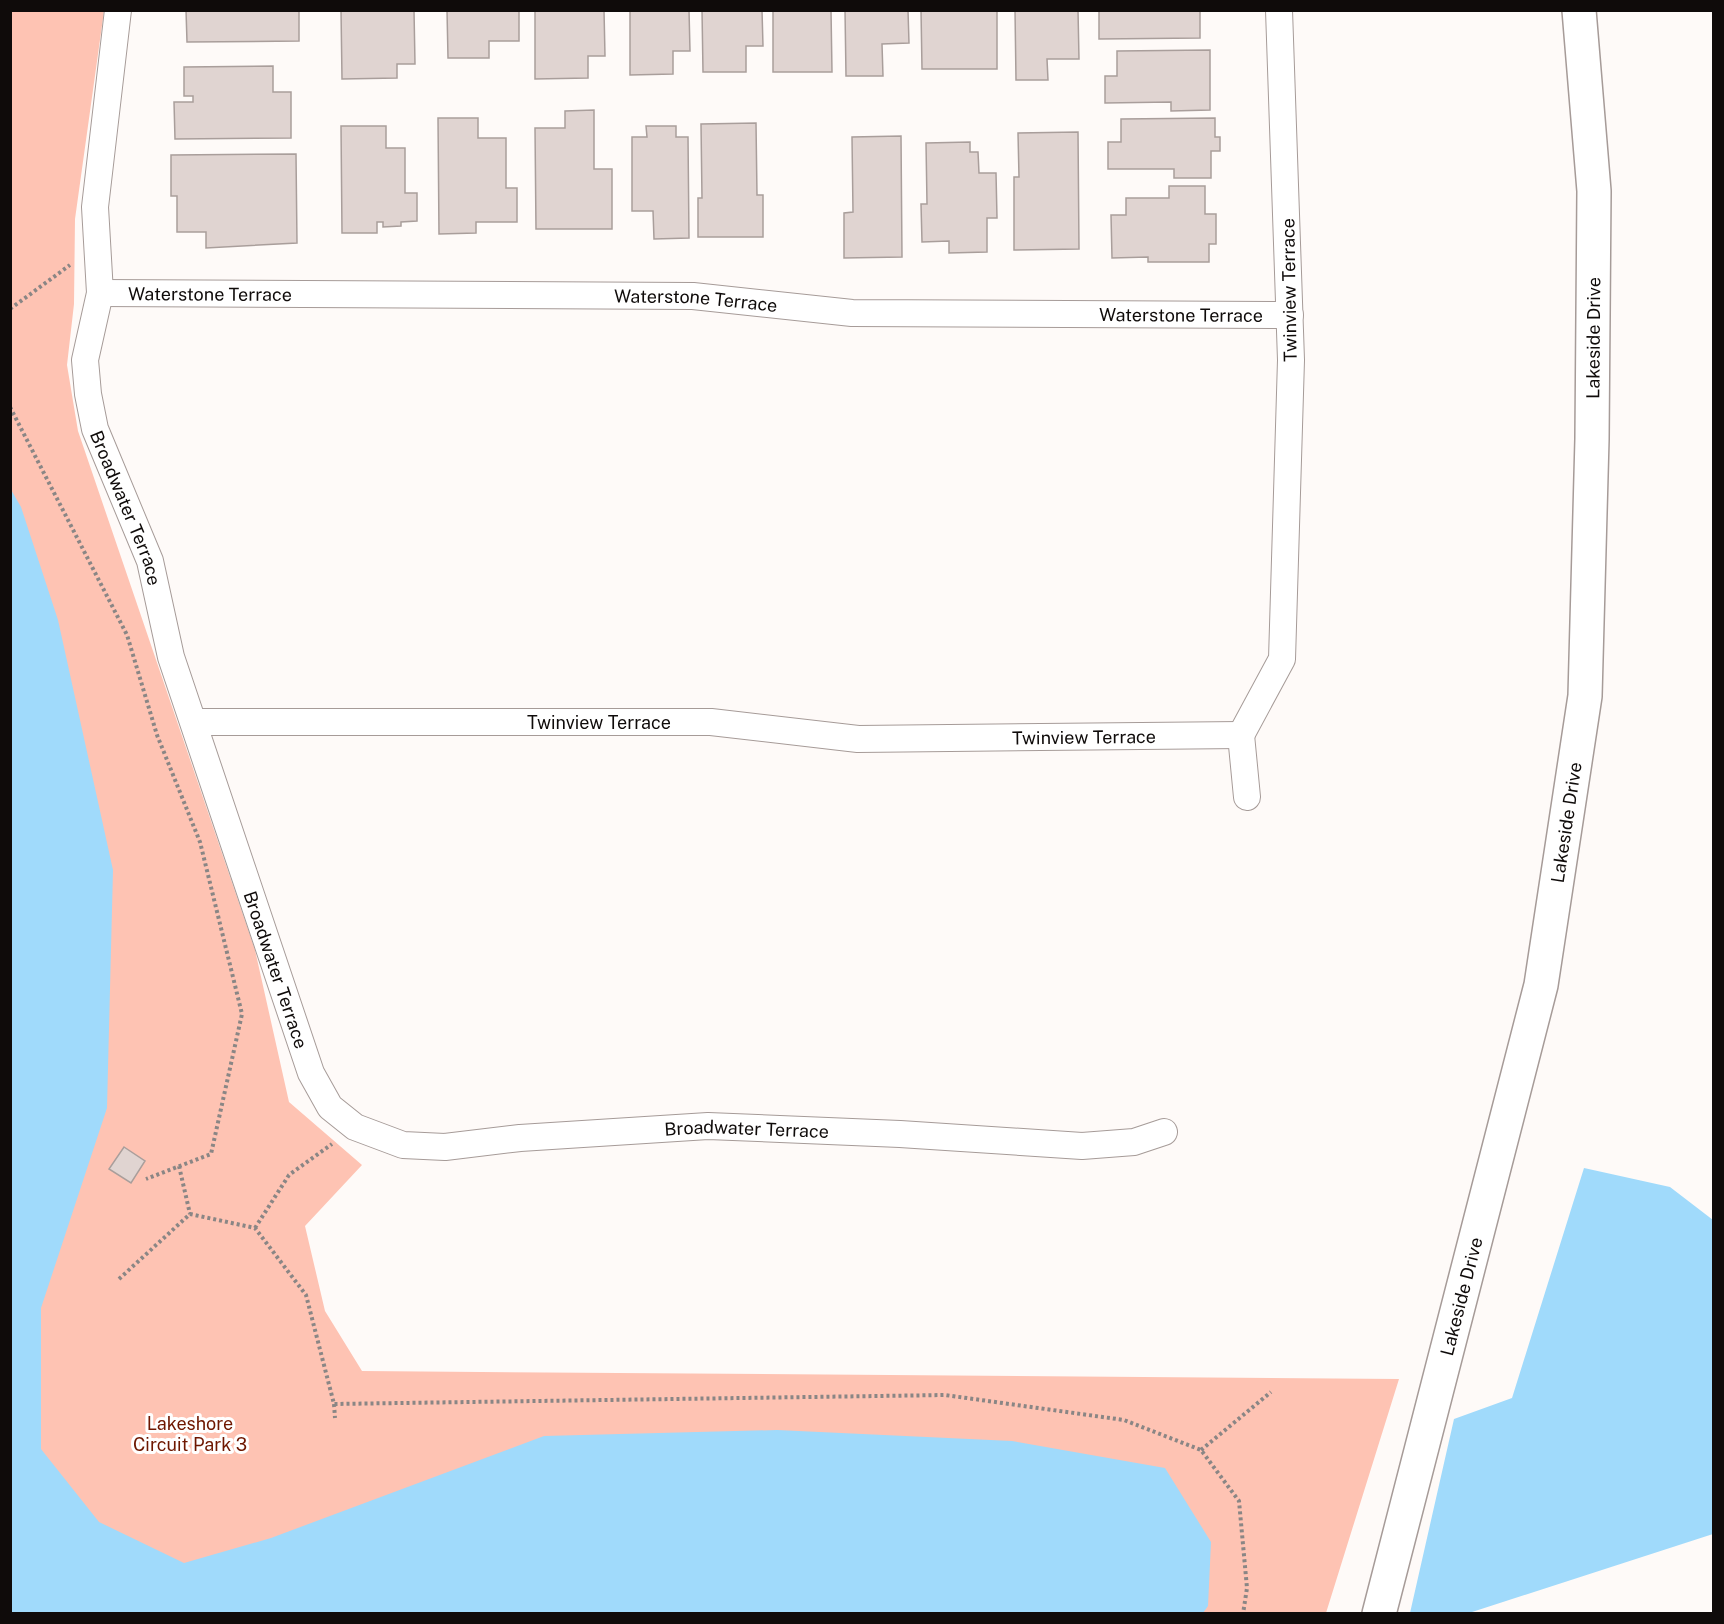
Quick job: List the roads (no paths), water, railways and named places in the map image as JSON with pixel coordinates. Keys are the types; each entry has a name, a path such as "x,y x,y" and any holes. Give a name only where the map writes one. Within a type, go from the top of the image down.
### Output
{"street":[{"name":"Broadwater Terrace","path":"118,10 95,207 100,293 85,360 88,394 95,429 150,561 171,657 311,1073 330,1107 355,1127 403,1145 445,1147 520,1138 708,1126 900,1134 1082,1146 1134,1142 1164,1132"},
{"name":"Twinview Terrace","path":"194,722 711,722 858,739 1241,735 1282,659 1291,360 1279,10"},
{"name":"Lakeside Drive","path":"1379,1614 1541,985 1585,696 1592,439 1594,191 1579,10"},
{"name":"Waterstone Terrace","path":"100,293 693,296 852,313 1290,315"},
{"path":"1241,735 1247,797"}],"water":[{"path":"10,488 21,507 58,620 113,870 107,1108 41,1308 41,1449 99,1522 184,1563 271,1538 544,1436 777,1430 1012,1441 1165,1468 1211,1542 1208,1606 1203,1613 11,1613"},
{"path":"1584,1168 1670,1187 1713,1220 1713,1534 1469,1613 1410,1613 1454,1419 1512,1398"}],"park label":[{"name":"Lakeshore Circuit Park 3","path":"190,1433"}]}
